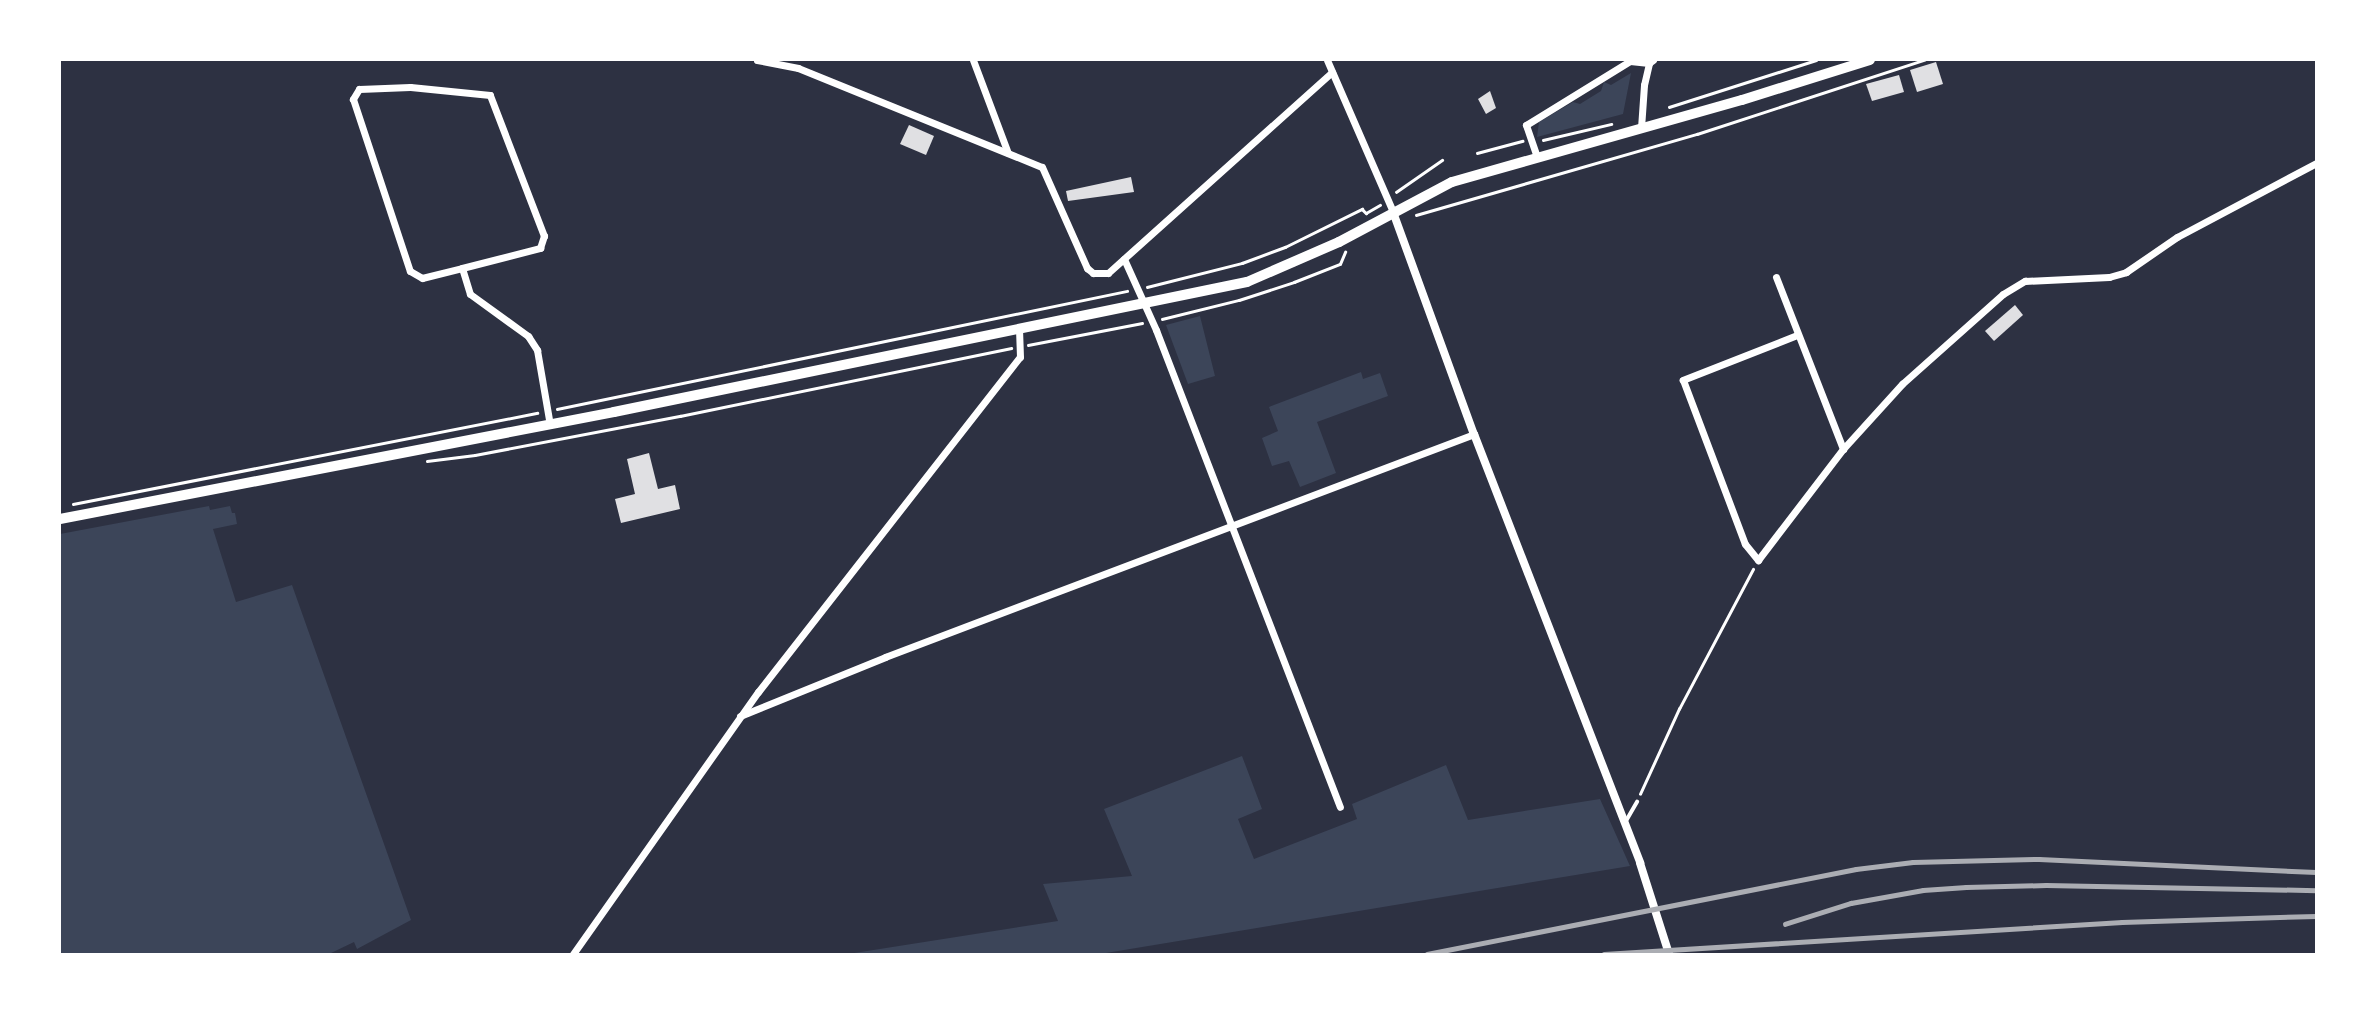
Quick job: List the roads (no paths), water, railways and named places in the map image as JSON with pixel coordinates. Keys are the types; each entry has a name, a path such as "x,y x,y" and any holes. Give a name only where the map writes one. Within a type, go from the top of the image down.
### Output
{"main road":[{"path":"60,519 550,425 1247,282 1303,260 1452,182 1870,60"}],"street":[{"path":"757,60 798,68 1042,167 1087,268 1093,273 1108,273 1332,72"},
{"path":"972,60 1007,153"},
{"path":"1327,60 1393,212 1474,434 1625,823 1670,954"},
{"path":"1537,157 1526,125 1630,61 1651,61 1641,128"},
{"path":"410,87 490,95 544,236 540,248 462,268 422,278 410,271 354,99 359,89 410,87"},
{"path":"1797,335 1683,380 1745,544 1758,560 1843,449 1902,384 2003,293 2025,281 2109,277 2126,272 2177,237 2316,163"},
{"path":"1124,259 1152,321 1233,525 1340,807"},
{"path":"462,268 470,293 528,337 537,350 550,425"},
{"path":"1776,277 1843,449"},
{"path":"573,954 740,716 1020,358 1019,329"},
{"path":"740,716 1474,434"}],"lane":[{"path":"1625,823 1637,802"}],"railway":[{"path":"1427,954 1856,869 1913,862 2039,859 2316,872"},
{"path":"1785,924 1851,903 1923,890 1966,887 2046,885 2316,890"},
{"path":"1604,954 2122,922 2316,916"}]}
